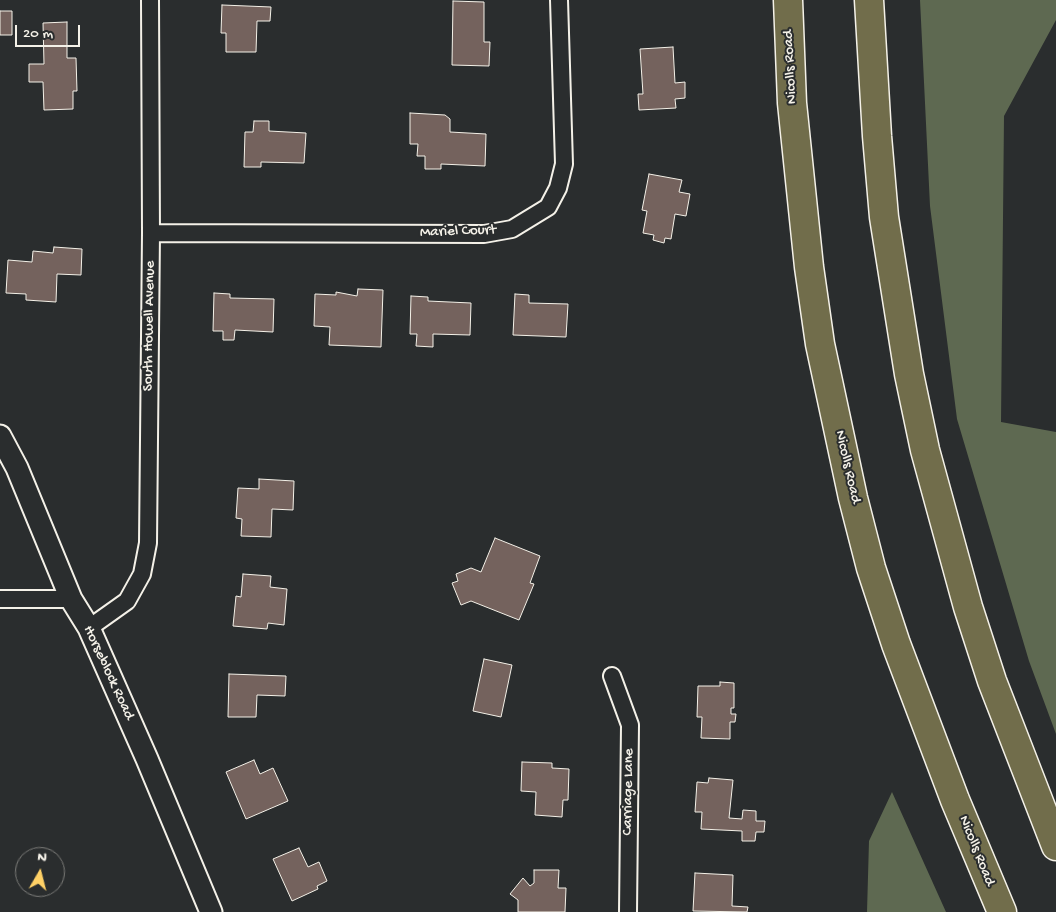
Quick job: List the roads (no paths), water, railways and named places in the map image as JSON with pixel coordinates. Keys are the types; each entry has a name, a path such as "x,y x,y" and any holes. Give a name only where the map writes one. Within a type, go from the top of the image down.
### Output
{"highway":[{"name":"Nicolls Road","path":"788,0 792,103 809,267 820,344 854,498 871,568 896,644 955,800 1002,912"},
{"path":"869,0 884,217 909,374 925,450 955,562 992,681 1056,846"}],"street":[{"name":"South Howell Avenue","path":"89,628 127,601 142,574 148,543 151,233 150,0"},
{"name":"Mariel Court","path":"151,233 484,234 512,229 548,207 558,188 564,164 559,0"},
{"name":"Horseblock Road","path":"0,436 17,468 71,599 89,628 212,912"},
{"path":"0,599 71,599"},
{"name":"Carriage Lane","path":"612,676 630,725 628,912"}]}
